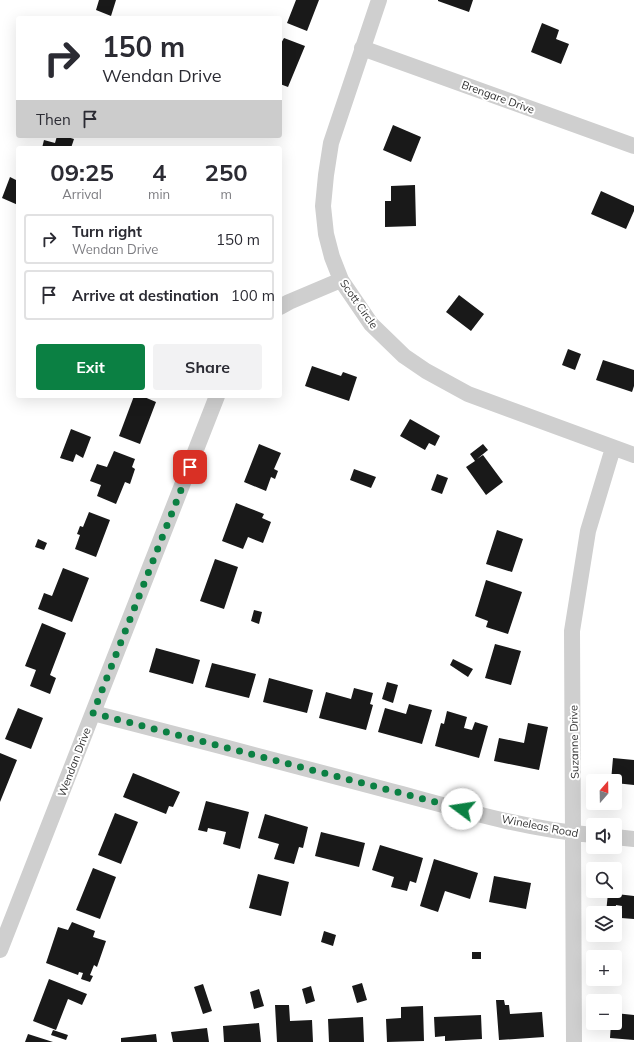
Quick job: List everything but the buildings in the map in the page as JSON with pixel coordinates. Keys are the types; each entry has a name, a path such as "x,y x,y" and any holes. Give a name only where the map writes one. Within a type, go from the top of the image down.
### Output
{"street":[{"name":"Scott Circle","path":"379,0 331,143 326,175 323,206 326,234 332,257 341,280 371,324 404,356 426,371 468,394 634,456"},
{"name":"Brengare Drive","path":"362,48 634,146"},
{"path":"282,306 341,280"},
{"name":"Wendan Drive","path":"0,950 216,398"},
{"name":"Suzanne Drive","path":"574,1042 572,631 588,531 613,448"},
{"name":"Wineleas Road","path":"93,713 448,806 530,825 574,834 586,835"},
{"path":"622,838 634,839"}],"route":[{"path":"190,467 93,713 462,809"}]}
